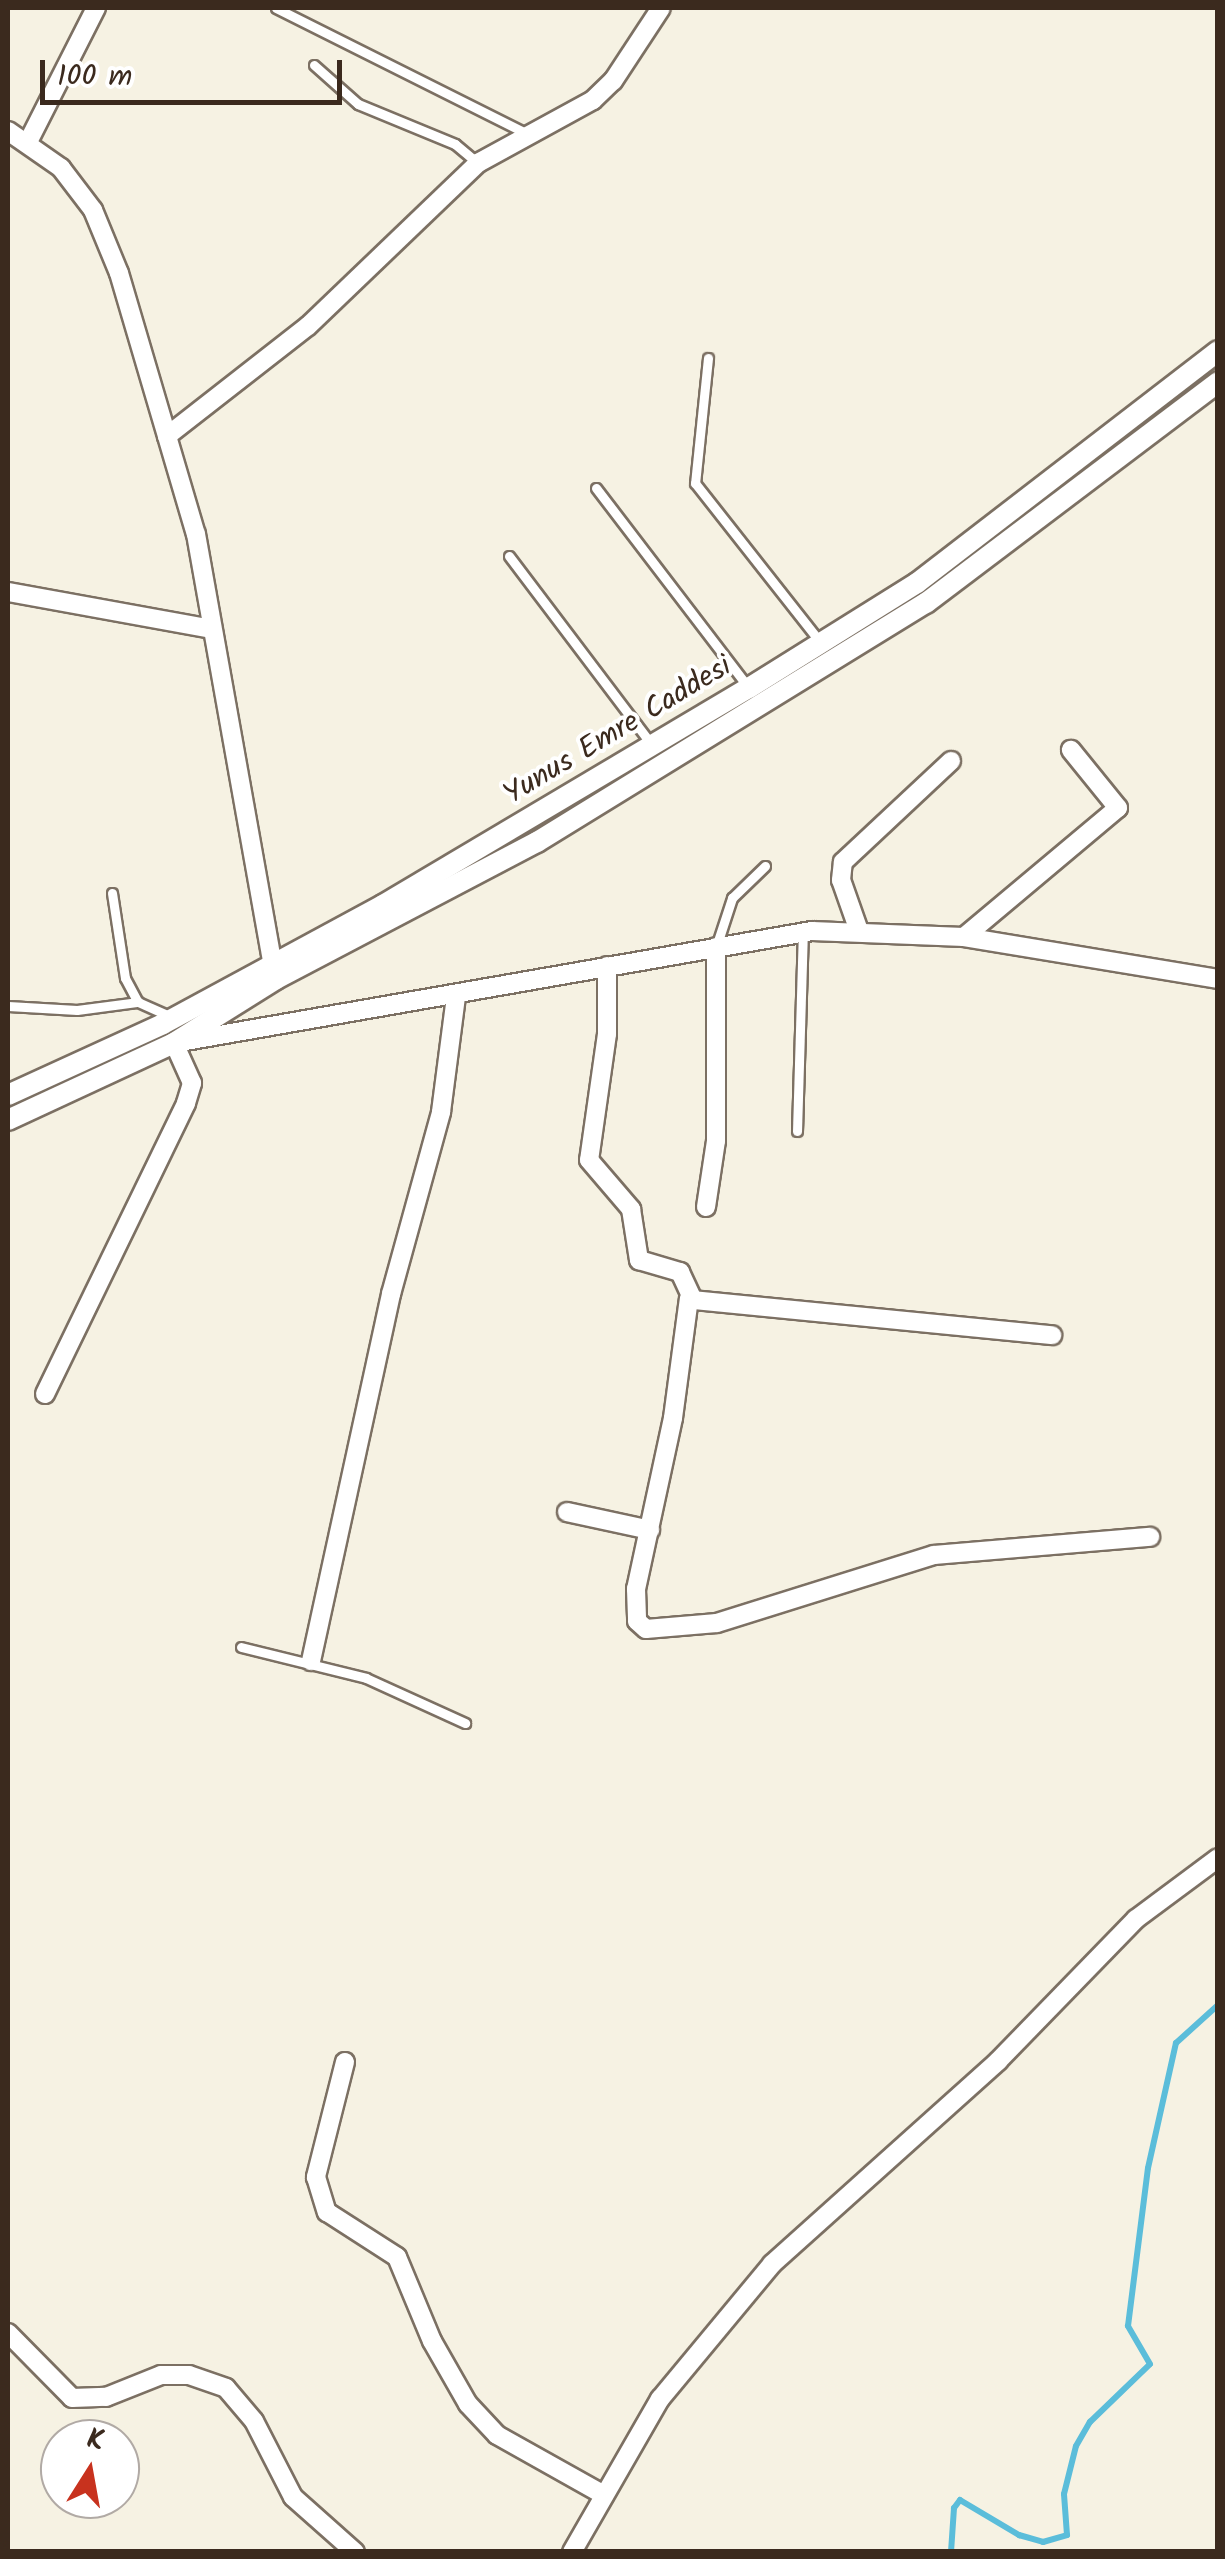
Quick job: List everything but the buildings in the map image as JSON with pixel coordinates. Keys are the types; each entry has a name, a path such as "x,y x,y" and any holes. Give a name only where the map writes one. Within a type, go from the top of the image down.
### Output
{"street":[{"path":"28,140 96,8"},
{"path":"167,436 308,326 478,164 531,136 613,81 661,8"},
{"path":"8,131 28,140 93,210 167,436 196,534 274,970"},
{"name":"Yunus Emre Caddesi","path":"8,1120 174,1043 274,970 654,747 917,583 1218,351"},
{"name":"Yunus Emre Caddesi","path":"8,1094 537,842 926,603 1218,382"},
{"path":"8,592 211,629"},
{"path":"964,937 1118,808 1071,750"},
{"path":"858,931 840,880 843,862 951,760"},
{"path":"45,1394 186,1103 192,1082 174,1043 803,932 964,937 1218,978"},
{"path":"706,1206 716,1142 716,947"},
{"path":"606,966 607,1034 589,1160 631,1209 639,1260 680,1272 689,1298 635,1610 646,1629 660,1632 717,1623 934,1555 1150,1538"},
{"path":"311,1661 391,1294 440,1112 456,996"},
{"path":"689,1298 1052,1335"},
{"path":"567,1512 650,1530"},
{"path":"572,2552 660,2399 772,2264 998,2062 1136,1919 1218,1858"},
{"path":"345,2062 318,2162 319,2198 327,2212 398,2257 432,2342 468,2404 498,2435 604,2495"},
{"path":"8,2334 72,2398 106,2397 161,2375 189,2375 226,2388 254,2421 293,2497 355,2552"}],"lane":[{"path":"276,8 531,136"},
{"path":"314,66 358,104 455,144 478,164"},
{"path":"708,358 695,483 820,643"},
{"path":"596,488 749,688"},
{"path":"509,556 654,747"},
{"path":"716,947 732,898 765,866"},
{"path":"112,893 125,978 138,1002"},
{"path":"797,1131 803,932"},
{"path":"8,1006 77,1010 138,1002 174,1018"},
{"path":"241,1646 311,1661 465,1723"}],"waterway":[{"path":"951,2552 954,2508 960,2500 1019,2535 1043,2542 1067,2535 1064,2494 1076,2446 1090,2422 1150,2364 1128,2326 1148,2168 1176,2043 1218,2005"}]}
